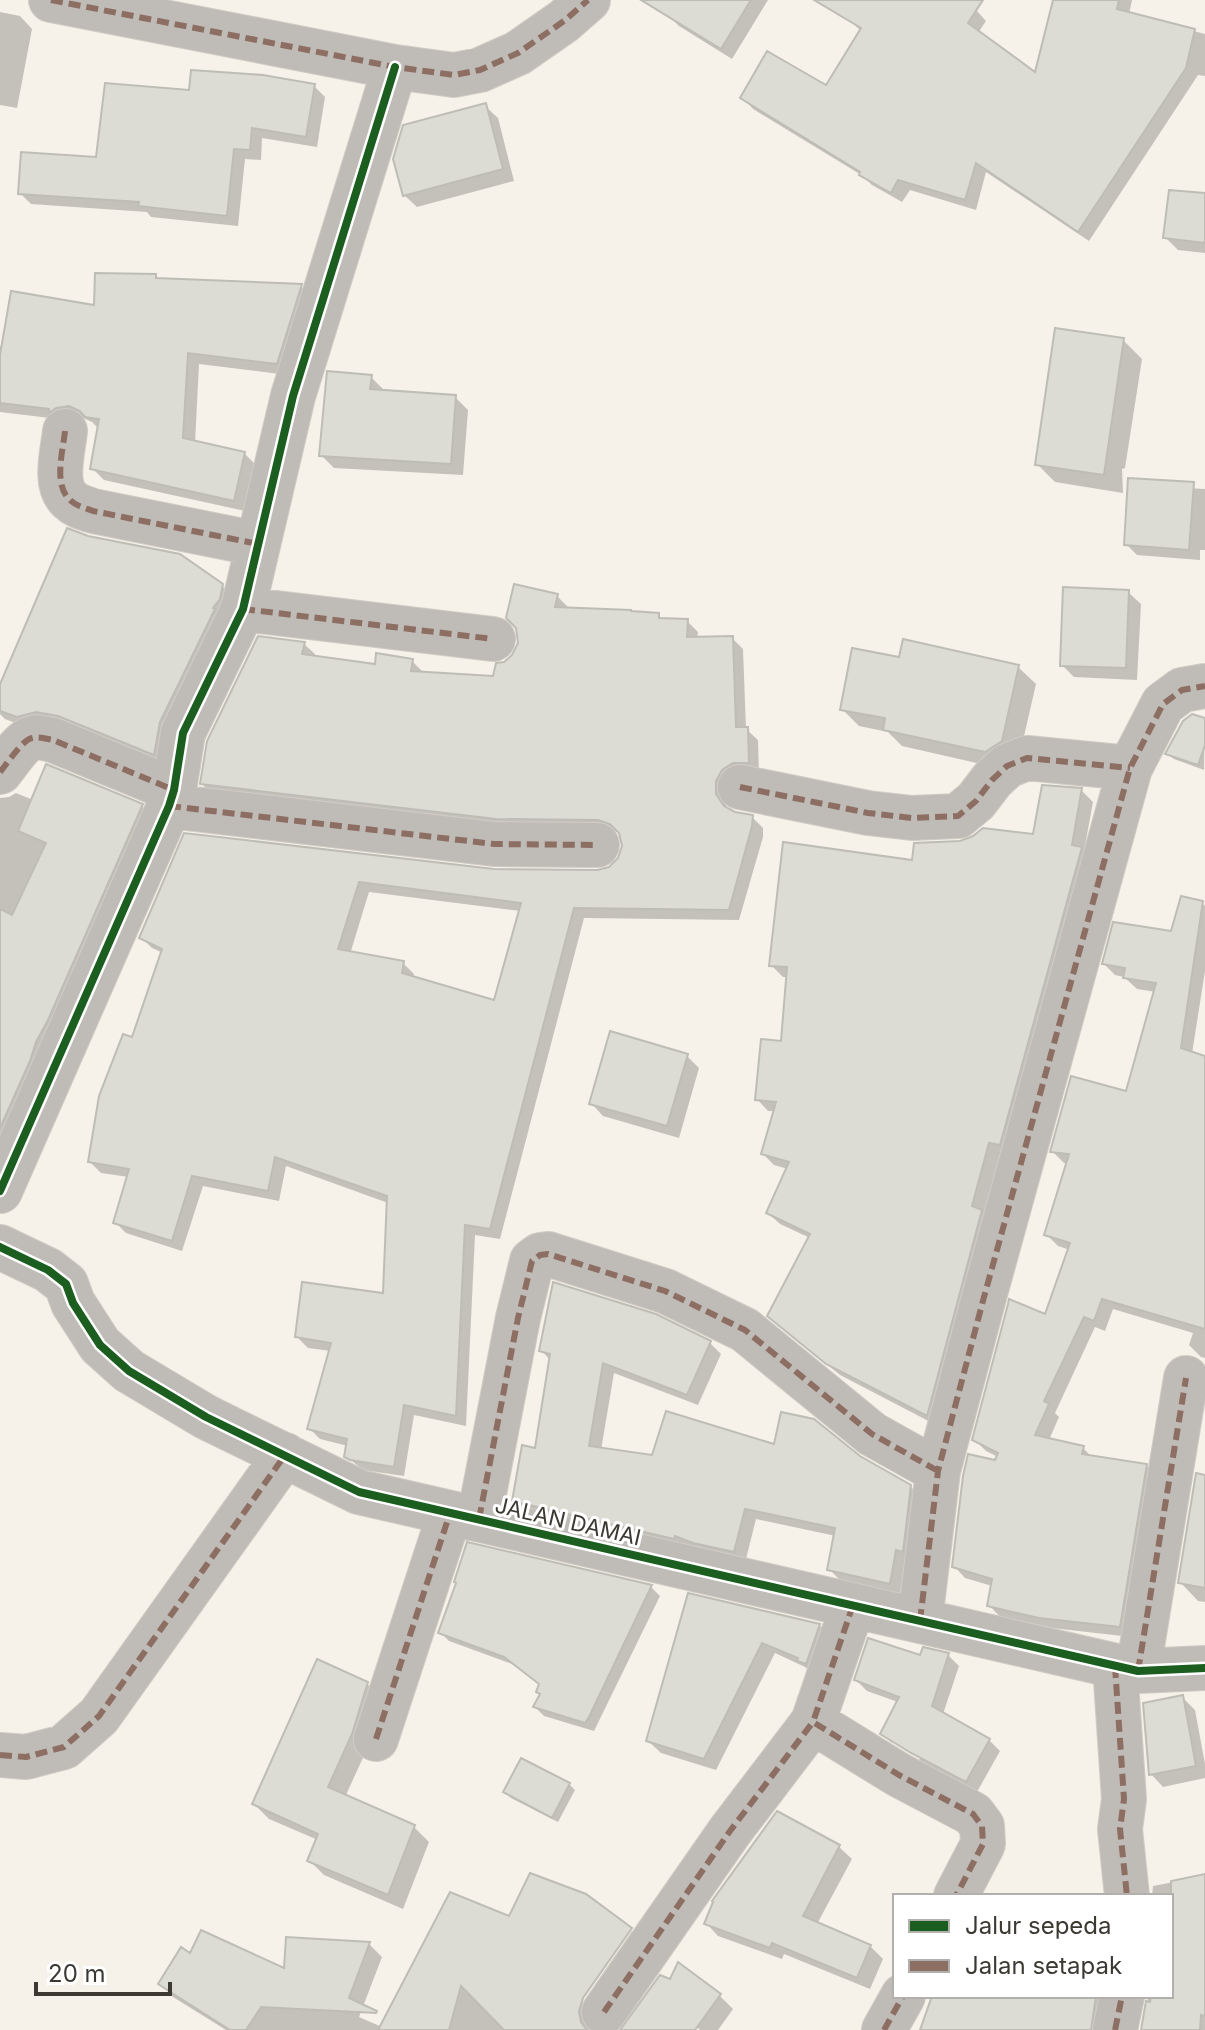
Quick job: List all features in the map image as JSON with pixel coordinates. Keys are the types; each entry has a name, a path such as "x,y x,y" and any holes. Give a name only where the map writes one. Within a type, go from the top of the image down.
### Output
{"street":[{"path":"51,0 395,67 454,75 480,70 518,53 588,0"},
{"path":"0,1191 171,798 183,733 243,609 293,396 395,67"},
{"path":"65,431 62,489 67,499 77,505 93,511 258,544"},
{"path":"243,609 493,639"},
{"path":"920,1621 938,1471 1130,768 1163,704 1182,690 1205,686"},
{"path":"0,772 24,742 42,738 53,740 171,798 494,844 597,845"},
{"path":"740,787 868,813 912,818 958,816 1007,766 1027,758 1130,768"},
{"name":"JALAN DAMAI","path":"0,1247 48,1270 66,1284 73,1303 100,1345 129,1371 206,1417 359,1492 1126,1669 1205,1668"},
{"path":"376,1739 465,1516 532,1261 540,1255 548,1254 665,1291 745,1330 872,1434 938,1471"},
{"path":"1127,1894 1120,1829 1124,1799 1126,1669 1186,1378"},
{"path":"0,1755 26,1757 64,1747 99,1716 285,1455"},
{"path":"604,2012 730,1831 813,1722 853,1605"},
{"path":"813,1722 899,1775 973,1814 982,1826 983,1844 957,1894"},
{"path":"884,2030 902,1998"},
{"path":"1115,2030 1122,1998"}],"building":[{"path":"641,0 751,0 721,49"},
{"path":"814,0 983,0 968,23 1035,72 1053,0 1119,0 1117,9 1195,29 1186,68 1078,232 976,163 965,200 898,180 891,193 740,98 767,51 826,85 861,28"},
{"path":"191,70 263,75 315,84 306,137 252,128 250,150 234,149 227,216 138,206 139,202 18,194 21,152 96,157 105,83 189,90"},
{"path":"486,103 503,169 403,196 393,159 403,125"},
{"path":"1169,190 1205,193 1205,243 1163,238"},
{"path":"95,273 302,284 277,364 188,353 183,438 245,452 234,501 90,469 99,419 85,417 69,406 56,408 49,413 49,409 0,403 0,355 11,291 94,305"},
{"path":"1055,328 1124,338 1104,475 1035,465"},
{"path":"327,371 372,375 370,389 456,395 451,464 319,456"},
{"path":"1128,478 1194,482 1189,550 1124,545"},
{"path":"67,528 88,536 180,554 223,584 220,599 160,722 154,755 58,716 36,712 17,717 0,711 0,684"},
{"path":"514,584 558,594 555,607 659,613 659,618 688,619 687,637 733,636 736,727 748,727 749,763 733,763 722,770 716,781 716,794 724,806 735,812 753,815 752,826 729,910 574,908 490,1229 465,1225 456,1416 404,1405 394,1467 350,1460 344,1457 347,1439 307,1429 331,1343 295,1337 302,1282 383,1293 387,1196 275,1157 268,1191 192,1176 172,1241 113,1223 129,1169 88,1162 99,1096 123,1034 132,1037 162,949 139,938 184,833 494,869 597,870 609,867 618,858 622,846 619,833 610,824 598,820 496,819 200,784 207,741 258,636 305,642 302,654 375,664 376,653 413,659 411,671 493,676 496,663 504,662 512,655 518,643 516,628 506,618","holes":["359,882 521,903 494,1000 402,973 404,961 338,949"]},
{"path":"1063,587 1129,590 1126,668 1060,666"},
{"path":"903,639 1019,665 1002,741 985,752 883,730 885,718 840,710 852,648 899,657"},
{"path":"1192,714 1205,718 1205,745 1198,765 1165,754 1183,721"},
{"path":"46,764 143,804 0,1128 0,909 12,915 46,843 18,831"},
{"path":"1042,785 1082,788 1072,845 1082,847 1000,1145 989,1143 972,1206 982,1210 927,1416 826,1364 767,1316 810,1234 766,1213 789,1162 761,1154 776,1102 755,1100 761,1039 781,1041 787,967 769,966 783,842 912,860 914,843 960,841 983,828 1033,834"},
{"path":"1181,896 1203,901 1181,1048 1205,1056 1205,1329 1102,1299 1094,1321 1084,1317 1044,1401 1049,1404 1035,1435 1084,1446 1082,1454 1147,1464 1120,1627 1039,1618 987,1606 992,1579 952,1567 968,1454 995,1460 998,1453 972,1440 1009,1299 1045,1314 1070,1243 1044,1235 1069,1154 1050,1152 1071,1076 1126,1091 1156,983 1123,978 1125,968 1102,964 1113,922 1171,931"},
{"path":"610,1031 688,1054 667,1126 589,1104"},
{"path":"553,1282 656,1314 711,1341 687,1395 603,1363 589,1446 652,1455 666,1411 774,1444 781,1412 814,1419 860,1456 911,1485 903,1552 896,1550 890,1584 827,1570 835,1528 745,1509 734,1552 512,1501 522,1445 535,1448 550,1354 539,1351"},
{"path":"1196,1473 1205,1475 1205,1588 1178,1583"},
{"path":"467,1542 652,1585 585,1723 533,1707 540,1694 536,1692 539,1684 504,1657 438,1633"},
{"path":"688,1593 820,1624 806,1664 762,1643 704,1759 646,1741"},
{"path":"868,1638 920,1655 923,1647 949,1653 932,1706 990,1739 966,1782 880,1734 899,1697 854,1680"},
{"path":"317,1659 368,1682 352,1734 328,1787 415,1825 388,1895 307,1861 318,1834 252,1804"},
{"path":"1183,1695 1196,1766 1149,1775 1143,1703"},
{"path":"521,1758 570,1783 552,1818 503,1792"},
{"path":"777,1811 840,1845 803,1916 871,1945 857,1978 772,1943 770,1948 704,1924 712,1901"},
{"path":"530,1873 586,1894 632,1928 583,1998 579,2011 581,2022 587,2030 504,2030 461,1986 449,2030 378,2030 450,1892 509,1916"},
{"path":"1205,1874 1205,2016 1201,2015 1200,2030 1141,2030 1146,2001 1150,2002 1151,1998 1173,1998 1171,1881"},
{"path":"201,1930 284,1968 286,1937 370,1942 349,1998 377,2011 261,2007 246,2030 230,2030 158,1984 181,1947 190,1953"},
{"path":"678,1962 721,1994 695,2030 620,2030 660,1975 670,1979"},
{"path":"931,1998 1096,1998 1091,2030 920,2030"}],"marked path":[{"path":"51,0 395,67 454,75 480,70 518,53 588,0"},
{"path":"65,431 60,477 65,494 75,504 93,511 258,544"},
{"path":"243,609 493,639"},
{"path":"920,1621 938,1471 1130,768 1163,704 1182,690 1205,686"},
{"path":"0,772 24,743 40,737 174,790"},
{"path":"740,787 868,813 912,818 958,816 1007,766 1027,758 1130,768"},
{"path":"169,806 494,844 597,845"},
{"path":"479,1519 532,1261 548,1254 665,1291 745,1330 872,1434 938,1471"},
{"path":"1138,1671 1186,1378"},
{"path":"0,1755 26,1757 64,1747 99,1716 285,1455"},
{"path":"376,1739 450,1513"},
{"path":"853,1605 813,1722 899,1775 973,1814 982,1826 983,1844 957,1894"},
{"path":"1115,1666 1124,1799 1120,1829 1127,1894"},
{"path":"604,2012 730,1831 813,1722"},
{"path":"884,2030 902,1998"},
{"path":"1115,2030 1122,1998"}],"cycle path":[{"path":"0,1191 169,806 183,733 243,609 293,396 395,67"},
{"path":"0,1247 48,1270 66,1284 73,1303 100,1345 129,1371 206,1417 359,1492 1138,1671 1205,1668"}]}
